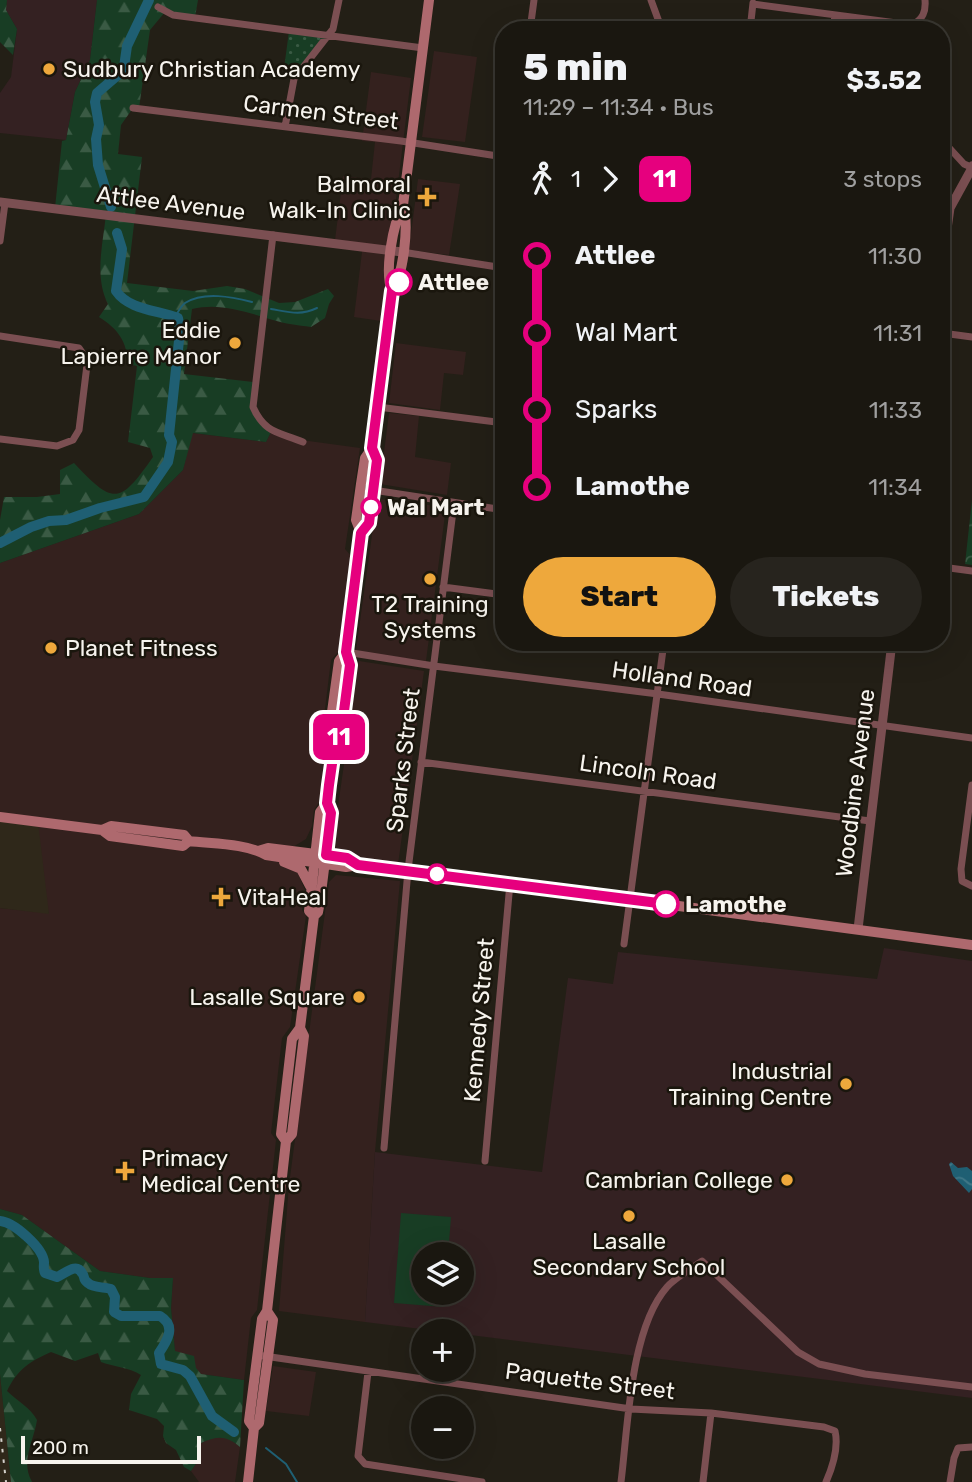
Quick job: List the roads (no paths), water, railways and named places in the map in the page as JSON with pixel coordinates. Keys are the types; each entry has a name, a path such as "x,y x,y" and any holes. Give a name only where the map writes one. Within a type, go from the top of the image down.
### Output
{"main road":[{"path":"314,916 309,911 312,891 331,813 327,803 335,743 329,734 339,661 346,652 361,533 356,520 365,458 372,448 378,407 392,291 388,280 397,251 397,217 403,205 429,0"},
{"path":"361,533 369,523 377,460 372,448"},
{"path":"248,1482 254,1428 249,1421 262,1319 267,1311 286,1141 292,1134 304,1036 300,1028 314,916 318,912 318,828 320,812 327,803"},
{"path":"0,817 102,830 111,826 184,835 189,841 258,851 304,871 312,891"},
{"path":"298,851 312,841 318,828"},
{"path":"258,851 268,848 298,851 320,859"},
{"path":"271,856 347,858 358,865 972,945"},
{"path":"254,1428 260,1423 273,1320 267,1311"}],"street":[{"path":"285,127 294,79 328,35 337,16 339,0"},
{"path":"531,21 534,0"},
{"path":"651,0 659,21"},
{"path":"919,21 926,8 925,0"},
{"path":"751,21 753,2 881,21"},
{"path":"158,7 173,15 423,48"},
{"path":"835,15 835,21"},
{"name":"Carmen Street","path":"133,108 495,156"},
{"path":"950,149 964,164 972,167 950,208"},
{"path":"0,241 2,203"},
{"name":"Attlee Avenue","path":"2,203 273,235 495,267"},
{"path":"273,235 253,407 261,421 272,432 303,442"},
{"path":"950,334 972,337"},
{"path":"0,336 79,348 87,365 79,430 73,440 57,446 0,439"},
{"path":"378,407 495,422"},
{"path":"373,490 495,509"},
{"name":"Sparks Street","path":"384,1148 408,870 454,503"},
{"path":"950,568 972,571"},
{"path":"443,587 495,594"},
{"path":"624,944 663,651"},
{"name":"Woodbine Avenue","path":"858,929 891,651"},
{"name":"Holland Road","path":"346,652 972,738"},
{"name":"Lincoln Road","path":"421,762 870,821"},
{"path":"972,785 961,869 962,881 972,887"},
{"name":"Kennedy Street","path":"485,1161 510,883"},
{"path":"621,1482 640,1347 650,1314 667,1286 702,1261 798,1352 819,1364 865,1374 972,1387"},
{"name":"Paquette Street","path":"257,1355 631,1409 711,1413 824,1427 835,1431 837,1441 832,1470 826,1482"},
{"path":"368,1373 358,1456 365,1464 482,1482"},
{"path":"703,1482 711,1413"},
{"path":"950,1482 958,1448 972,1447"}],"water":[{"path":"951,1162 958,1168 967,1167 972,1171 972,1189 969,1193 953,1176 949,1164"}],"waterway":[{"path":"111,207 98,165 96,139 99,125 95,102 97,93 124,67 127,46 149,0"},
{"path":"0,543 49,521 66,520 144,497 168,462 172,442 169,435 180,331 178,318 136,306 116,291 122,249 117,233"},
{"path":"175,317 185,303 201,297 227,297 252,302"},
{"path":"271,309 300,313 317,308"},
{"path":"0,1221 13,1226 33,1243 42,1256 45,1273 57,1277 70,1270 80,1270 90,1285 111,1289 115,1297 114,1312 121,1316 160,1316 165,1320 169,1334 159,1353 161,1364 183,1370 190,1376 212,1416 234,1432"},
{"path":"266,1448 286,1464 297,1482"}],"railway":[{"path":"0,1428 6,1482"}],"place":[{"name":"Sudbury Christian Academy","path":"49,69"},
{"name":"Balmoral Walk-In Clinic","path":"427,197"},
{"name":"Attlee","path":"399,282"},
{"name":"Eddie Lapierre Manor","path":"235,343"},
{"name":"Wal Mart","path":"371,507"},
{"name":"T2 Training Systems","path":"430,579"},
{"name":"Planet Fitness","path":"51,648"},
{"name":"VitaHeal","path":"221,897"},
{"name":"Lamothe","path":"666,904"},
{"name":"Lasalle Square","path":"359,997"},
{"name":"Industrial Training Centre","path":"846,1084"},
{"name":"Primacy Medical Centre","path":"125,1171"},
{"name":"Cambrian College","path":"787,1180"},
{"name":"Lasalle Secondary School","path":"629,1216"}]}
